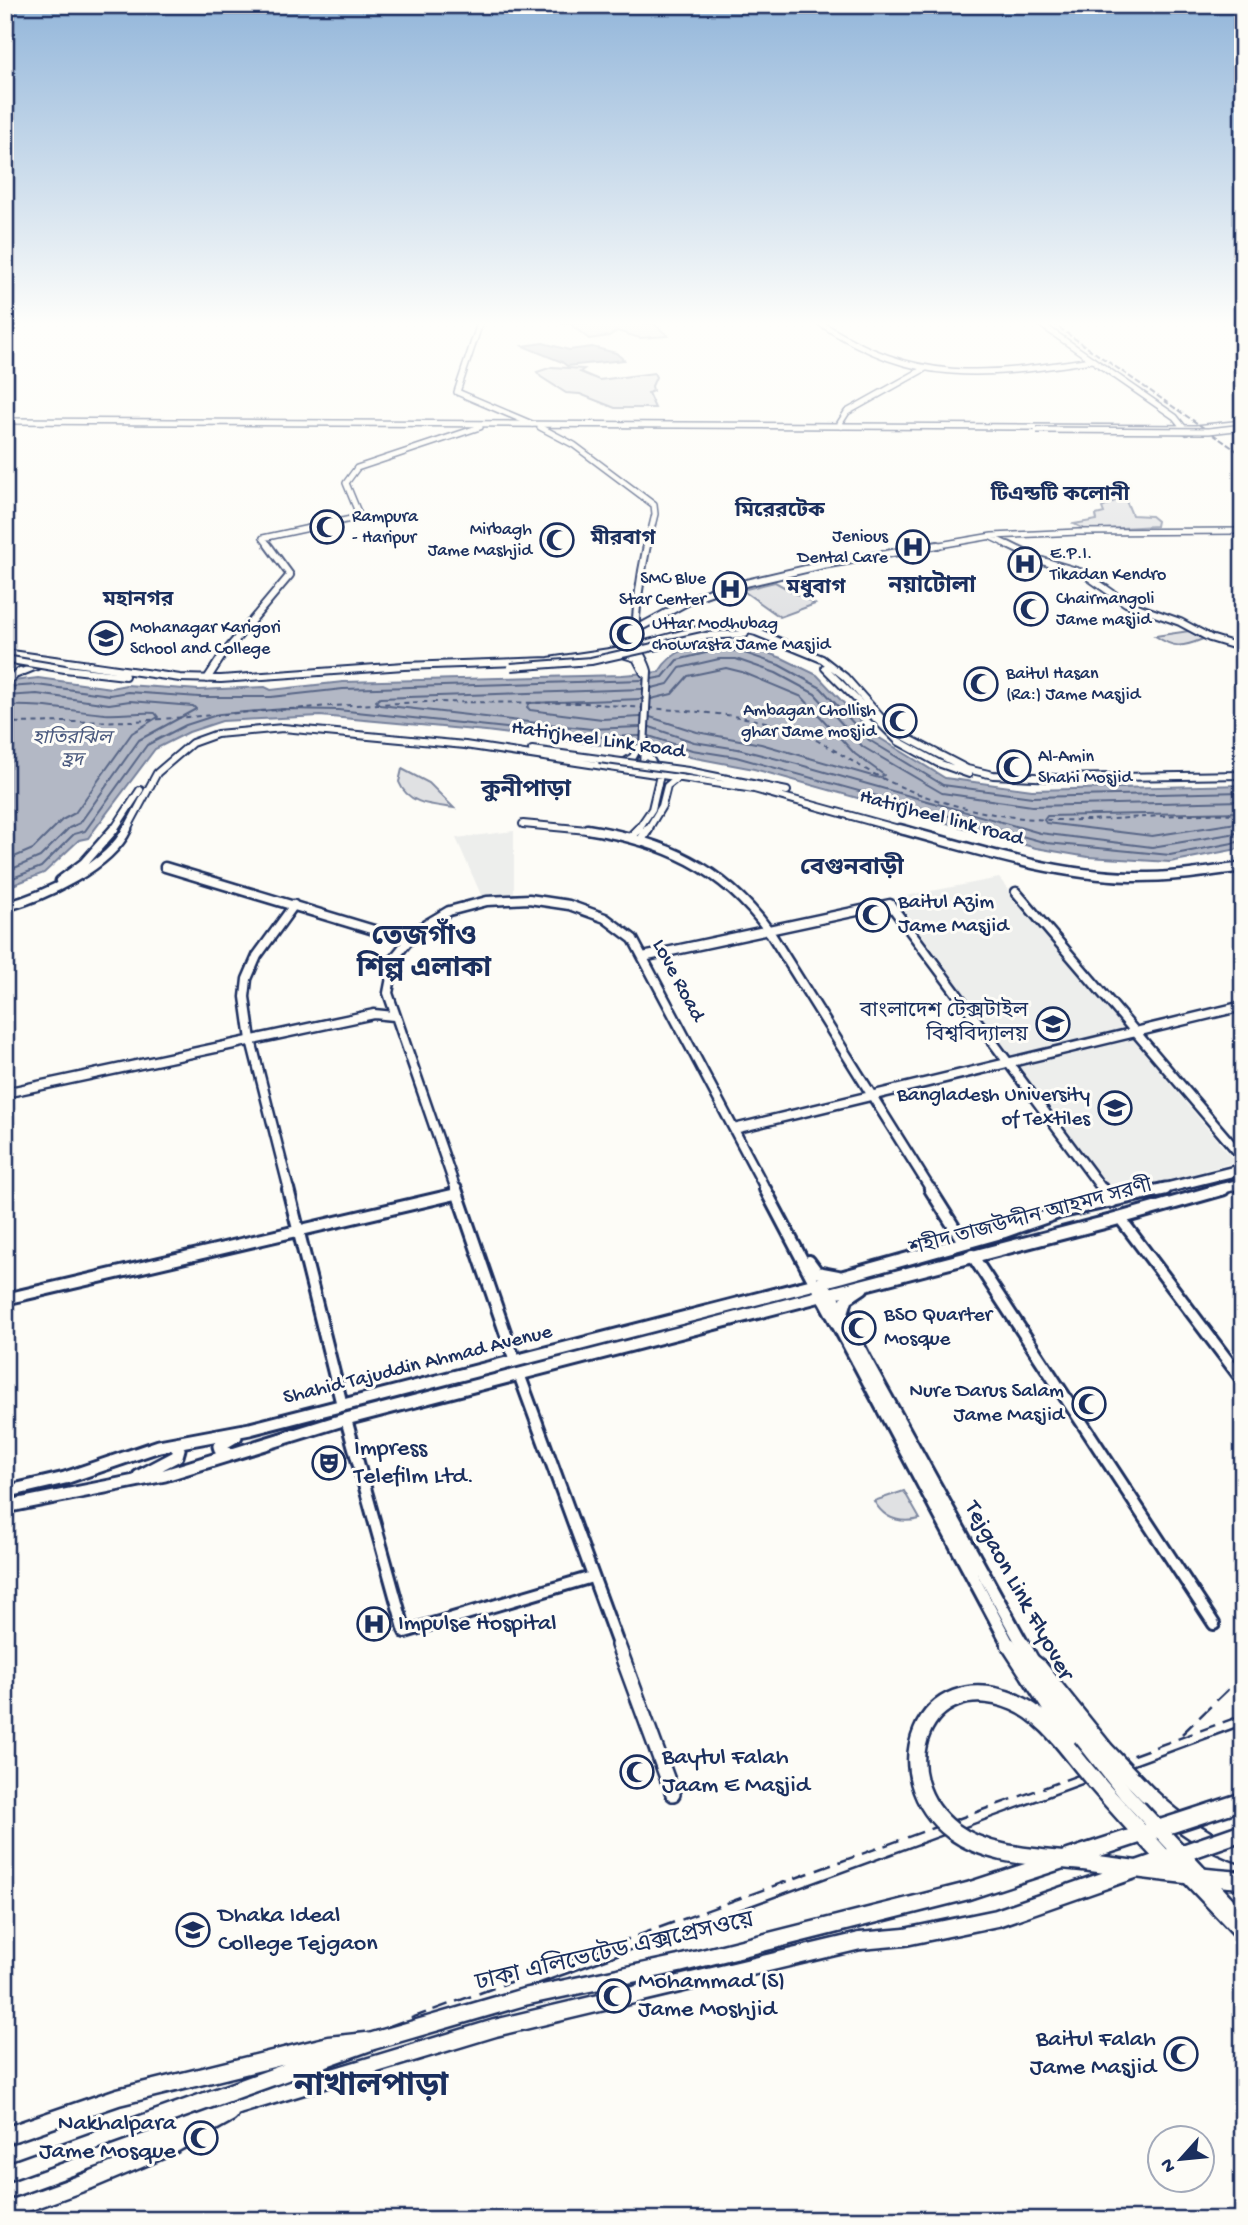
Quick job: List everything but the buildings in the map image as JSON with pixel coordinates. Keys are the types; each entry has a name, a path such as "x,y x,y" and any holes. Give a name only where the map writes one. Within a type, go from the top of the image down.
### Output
{"highway":[{"path":"1029,1660 1039,1668 1105,1750 1160,1807 1213,1844 1243,1855"},
{"path":"1196,1884 1188,1878 1180,1871 1157,1851 1050,1729 1026,1708 998,1697 960,1697 945,1703 932,1713 919,1732 913,1754 923,1797 942,1823 967,1839 1027,1854 1183,1876 1195,1877 1220,1879 1243,1880"},
{"name":"ঢাকা এলিভেটেড এক্সপ্রেসওয়ে","path":"5,2173 373,2041 524,1997 679,1964 968,1891 1243,1801"},
{"name":"ঢাকা এলিভেটেড এক্সপ্রেসওয়ে","path":"5,2191 241,2105 508,2025 860,1941 905,1937 997,1917 1243,1832"},
{"path":"5,2136 118,2097 329,2045 373,2041"},
{"path":"5,2211 169,2147 220,2120 241,2105"}],"main road":[{"path":"530,427 590,427"},
{"path":"879,427 1037,430 1209,430 1236,427"},
{"path":"930,427 1204,429 1232,427"},
{"path":"991,427 1183,429 1223,427"},
{"path":"1037,430 1226,427"},
{"name":"Hatirjheel link road","path":"670,775 778,794 933,838 1048,866 1134,877 1190,876"},
{"name":"শহীদ তাজউদ্দীন আহমদ সরণী","path":"842,1277 1051,1214 1112,1202 1243,1169"},
{"name":"শহীদ তাজউদ্দীন আহমদ সরণী","path":"5,1507 165,1475 346,1419 519,1374 709,1317 806,1298 822,1290 897,1274 1115,1219 1243,1183"},
{"path":"1112,1202 1100,1213 1103,1219 1115,1219"},
{"path":"1075,1228 1088,1217 1080,1208"},
{"path":"837,1315 850,1294 892,1280 897,1274"},
{"name":"Shahid Tajuddin Ahmad Avenue","path":"5,1492 65,1478 124,1457 172,1444 250,1429 515,1361 822,1290 842,1277"},
{"path":"822,1290 862,1361"},
{"path":"806,1298 837,1315"},
{"name":"Tejgaon Link Flyover","path":"862,1361 1057,1707 1088,1749 1158,1830 1243,1920"},
{"name":"Tejgaon Link Flyover","path":"862,1361 952,1541 1039,1696 1117,1799 1243,1934"},
{"path":"232,1454 221,1452 220,1443 250,1429"},
{"path":"127,1481 177,1457 179,1449 172,1444"}],"street":[{"path":"207,679 222,656 290,575 263,538 360,517 346,483 353,471 478,427"},
{"path":"540,427 574,445 654,505 653,522 641,572 637,629 637,644 645,668"},
{"path":"637,629 690,600 716,590 823,565 986,537 1079,531 1243,531"},
{"path":"986,537 1039,560 1076,570 1126,603 1180,622 1203,635 1243,648"},
{"path":"609,653 637,644 646,645 724,625 756,632 801,650 838,670 892,730 967,769"},
{"path":"6,655 65,669 201,683 591,661 702,636 744,634 813,661 837,678 887,734 903,746 968,774 1000,779 1061,782 1243,776"},
{"path":"658,642 651,649 645,668 643,767 670,775"},
{"path":"6,655 180,678 207,679 416,666 526,663 609,653 629,654 645,668"},
{"path":"6,655 14,656 16,672"},
{"path":"5,681 35,657"},
{"path":"16,672 57,661"},
{"path":"332,672 360,674"},
{"path":"304,724 359,732 408,734"},
{"name":"Hatirjheel Link Road","path":"5,904 75,872 118,823 154,770 194,738 231,728 304,724 408,734 599,759 670,775"},
{"name":"Hatirjheel Link Road","path":"5,904 26,901 80,876 122,839 157,773 200,739 217,734 283,728 359,732 465,745 610,769 771,786 934,834 1060,864 1139,875 1186,874 1243,866"},
{"path":"887,734 967,769 993,775 1035,778 1243,776"},
{"path":"610,769 634,757 642,748"},
{"path":"629,771 637,765 642,748"},
{"path":"640,772 658,791"},
{"path":"631,837 655,807 658,791 670,775"},
{"path":"641,840 662,806 670,775"},
{"path":"523,824 577,826 641,840 686,858 743,897 769,931 964,1242"},
{"path":"646,829 653,844"},
{"name":"Hatirjheel Link Road","path":"1190,876 1243,866"},
{"path":"165,867 407,940"},
{"path":"1016,892 1243,1158"},
{"name":"Love Road","path":"515,1361 394,1016 389,1000 388,981 392,963 407,940 432,921 457,909 494,899 565,903 603,916 627,932 643,957 783,1223 822,1290"},
{"path":"643,957 890,904 1112,1202"},
{"path":"294,905 269,935 250,972 245,989 251,1038 342,1405"},
{"path":"373,1012 389,1000"},
{"path":"734,1129 1243,1006"},
{"path":"5,1093 373,1012 394,1016"},
{"path":"5,1087 251,1038"},
{"path":"5,1299 456,1194"},
{"path":"1115,1219 1243,1381"},
{"path":"783,1223 795,1234 814,1270 842,1277"},
{"path":"972,1255 1214,1624"},
{"path":"519,1374 673,1794"},
{"path":"346,1419 405,1632 592,1577"}],"shaded area":[{"path":"1124,496 1132,515 1151,516 1157,521 1156,526 1086,530 1074,524 1097,520 1096,515 1104,513 1102,508"},
{"path":"775,582 815,604 780,617 742,590"},
{"path":"1189,631 1203,639 1178,645 1167,643 1155,636"},
{"path":"402,769 429,783 454,808 430,805 408,795 399,782"},
{"path":"514,831 514,893 482,897 456,838"},
{"name":"বাংলাদেশ টেক্সটাইল বিশ্ববিদ্যালয়","path":"999,878 1232,1158 1232,1163 1112,1196 895,898"},
{"path":"904,1491 920,1519 893,1519 874,1501"}],"water":[{"name":"হাতিরঝিল হ্রদ","path":"725,642 741,644 782,658 817,675 873,734 945,778 1032,790 1243,785 1243,848 1170,862 1088,857 1036,848 754,769 690,757 652,743 601,745 486,731 320,716 222,721 189,732 155,749 88,838 79,840 44,873 5,888 5,679 13,681 38,678 111,688 126,685 199,690 265,687 271,690 343,682 622,675 659,672 671,657 679,652 696,646"}],"ferry route":[{"path":"5,723 135,721 330,706 426,702 586,703 644,708"},
{"path":"649,708 723,715 778,725 816,740 874,774 910,791 974,810 1008,816 1075,820 1243,814"}],"tram line":[{"path":"5,2175 568,1973 1243,1725"}],"railway":[{"path":"1202,427 1243,455"},
{"path":"1182,1734 1243,1675"},
{"path":"5,2166 1243,1715"}],"place":[{"name":"Rampura - Haripur","path":"327,527"},
{"name":"Mirbagh Jame Mashjid","path":"557,540"},
{"name":"Jenious Dental Care","path":"913,547"},
{"name":"E.P.I. Tikadan Kendro","path":"1025,564"},
{"name":"SMC Blue Star Center","path":"730,589"},
{"name":"Chairmangoli Jame masjid","path":"1031,609"},
{"name":"Uttar Modhubag chowrasta Jame Masjid","path":"627,634"},
{"name":"Mohanagar Karigori School and College","path":"106,638"},
{"name":"Baitul Hasan (Ra:) Jame Masjid","path":"981,684"},
{"name":"Ambagan Chollish ghar Jame mosjid","path":"900,721"},
{"name":"Al-Amin Shahi Mosjid","path":"1014,767"},
{"name":"Baitul Azim Jame Masjid","path":"873,915"},
{"name":"বাংলাদেশ টেক্সটাইল বিশ্ববিদ্যালয়","path":"1053,1024"},
{"name":"Bangladesh University of Textiles","path":"1115,1108"},
{"name":"BSO Quarter Mosque","path":"859,1328"},
{"name":"Nure Darus Salam Jame Masjid","path":"1089,1404"},
{"name":"Impress Telefilm Ltd.","path":"329,1463"},
{"name":"Impulse Hospital","path":"374,1624"},
{"name":"Baytul Falah Jaam E Masjid","path":"637,1772"},
{"name":"Dhaka Ideal College Tejgaon","path":"193,1930"},
{"name":"Mohammad (S) Jame Moshjid","path":"614,1996"},
{"name":"Baitul Falah Jame Masjid","path":"1181,2054"},
{"name":"Nakhalpara Jame Mosque","path":"201,2138"}],"district":[{"name":"টিএন্ডটি কলোনী","path":"1060,496"},
{"name":"মিরেরটেক","path":"780,512"},
{"name":"মীরবাগ","path":"623,540"},
{"name":"নয়াটোলা","path":"932,587"},
{"name":"মধুবাগ","path":"816,589"},
{"name":"মহানগর","path":"138,601"},
{"name":"কুনীপাড়া","path":"526,791"},
{"name":"বেগুনবাড়ী","path":"852,869"},
{"name":"তেজগাঁও শিল্প এলাকা","path":"424,954"},
{"name":"নাখালপাড়া","path":"371,2089"}]}
